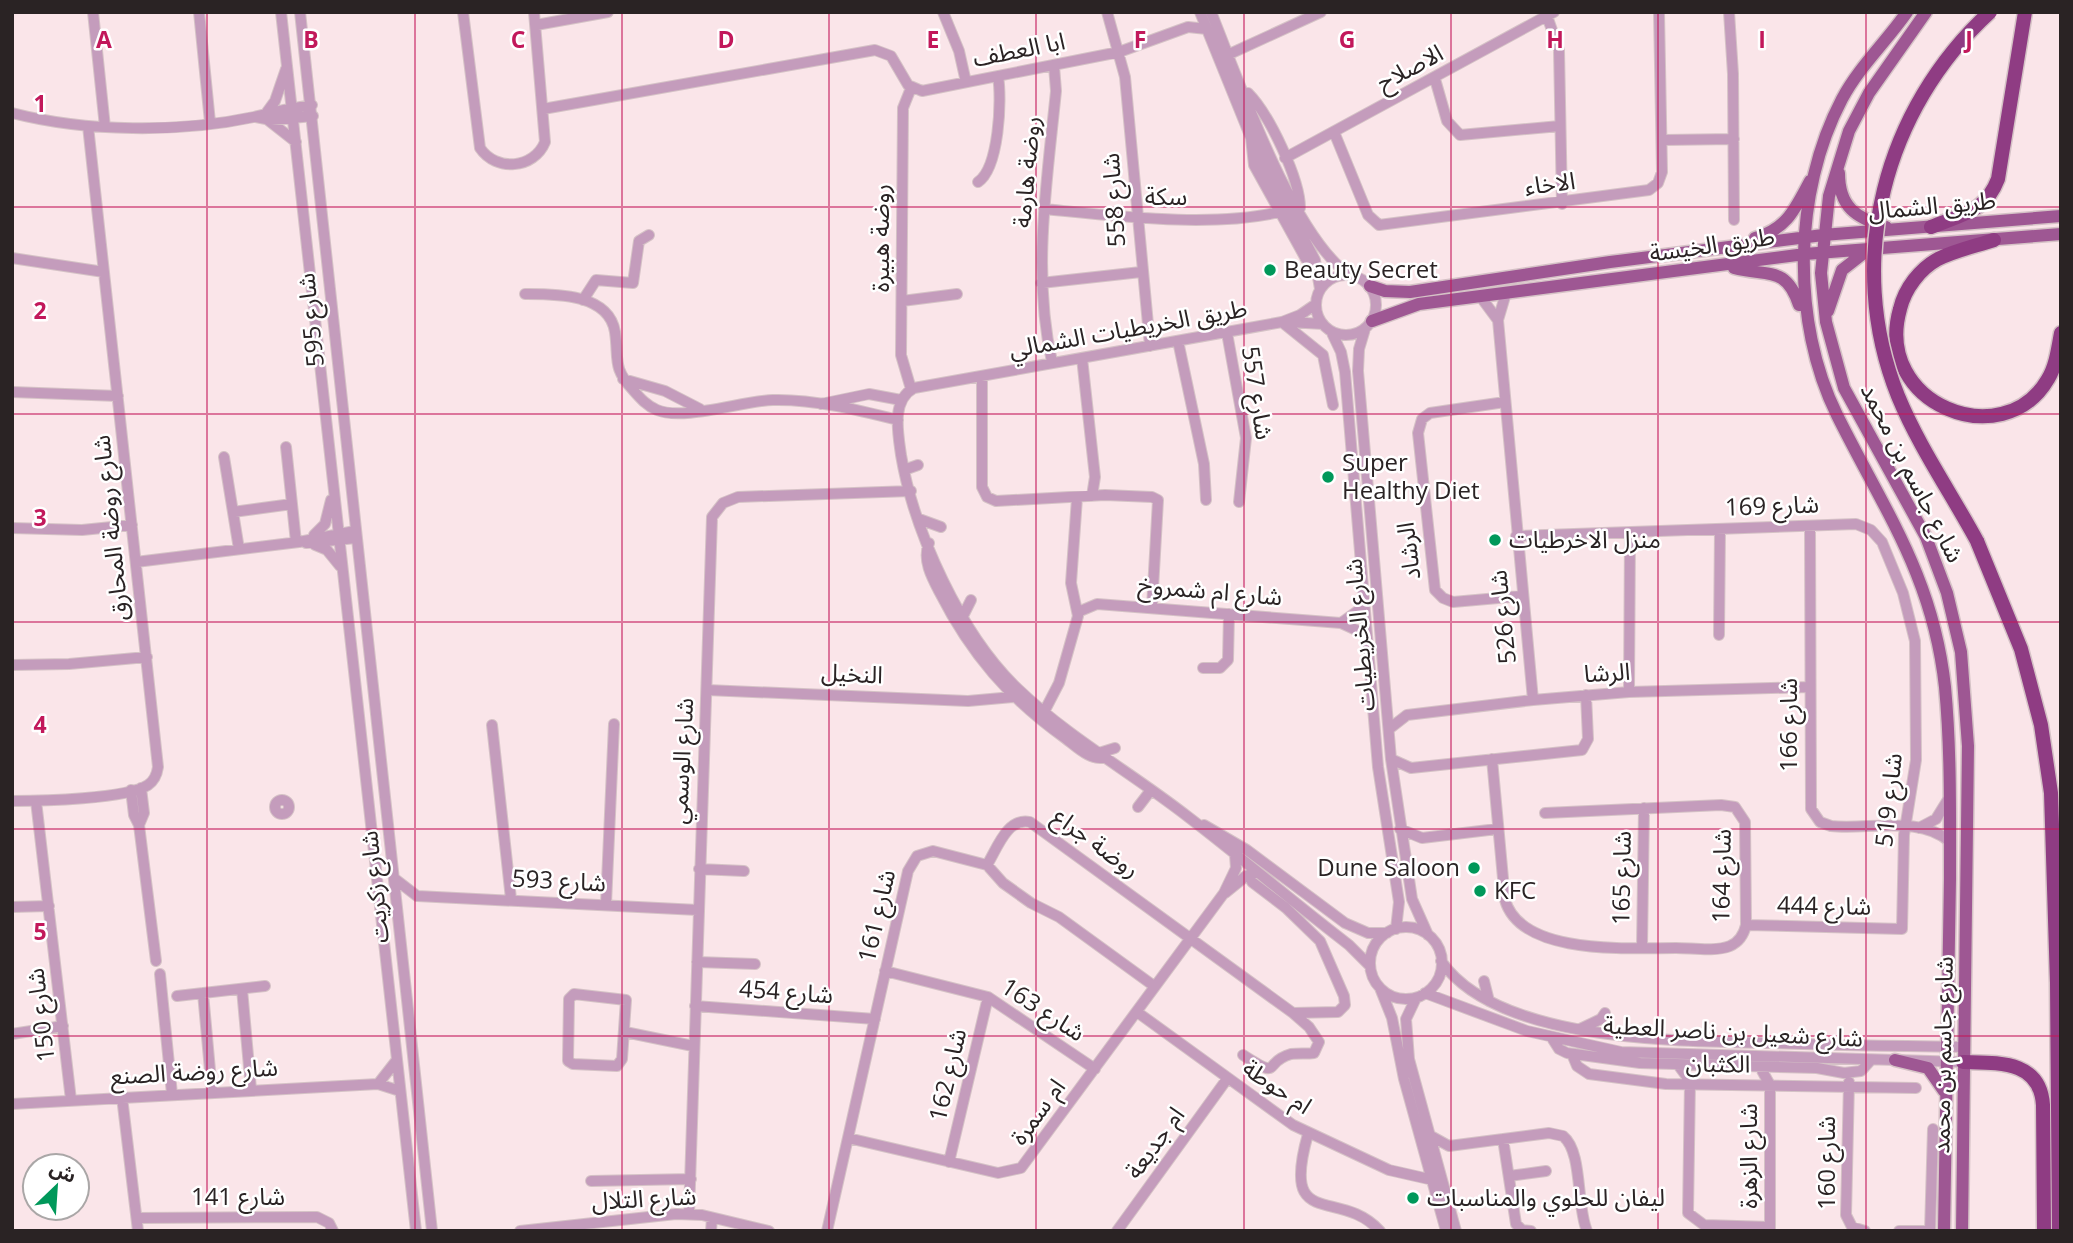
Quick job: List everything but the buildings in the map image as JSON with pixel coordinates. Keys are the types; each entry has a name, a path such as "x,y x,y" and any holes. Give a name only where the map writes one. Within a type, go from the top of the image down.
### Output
{"highway":[{"path":"1990,12 1937,70 1907,122 1884,185 1874,254 1878,323 1898,395 1919,441 1977,541 2006,605 2041,725 2051,793 2057,969 2059,1231"},
{"path":"1931,227 1978,208 1992,193 1998,179 2025,12"},
{"path":"1994,240 1937,260 1910,286 1902,302 1896,332 1903,367 1916,388 1934,403 1955,413 1978,416 2017,407 2036,394 2047,381 2061,333"},
{"path":"1963,1054 2015,1066 2032,1076 2039,1086 2043,1105 2044,1231"}],"main road":[{"name":"شارع جاسم بن محمد","path":"1907,12 1843,97 1830,125 1817,169 1806,237 1806,320 1827,392 1900,531 1925,596 1945,686 1950,842 1944,1231"},
{"name":"شارع جاسم بن محمد","path":"1926,12 1865,100 1839,158 1829,196 1822,253 1826,322 1837,366 1854,409 1908,501 1934,555 1959,642 1968,747 1962,1231"},
{"path":"1839,158 1839,189 1848,208 1863,220 1899,230"},
{"path":"1731,248 1772,232 1787,221 1817,169"},
{"name":"طريق الشمال","path":"1806,237 2061,216"},
{"name":"طريق الخيسة","path":"1369,325 1419,304 1479,296 1805,254 2061,234"},
{"name":"طريق الخيسة","path":"1370,286 1385,291 1409,292 1610,262 1806,237"},
{"path":"1826,322 1833,290 1842,270 1868,251"},
{"path":"1727,266 1781,277 1792,288 1806,320"},
{"path":"1895,1060 1928,1068 1939,1079 1945,1094"}],"street":[{"path":"93,12 105,127"},
{"path":"199,12 210,122"},
{"path":"281,12 292,113"},
{"path":"12,113 105,127 210,122 312,111 300,12"},
{"path":"463,12 478,140 485,155 491,160 508,164 529,161 536,156 545,142 534,12"},
{"path":"536,25 608,12"},
{"path":"943,12 959,51 966,82"},
{"name":"شارع 558","path":"1107,12 1126,86 1141,272 1150,346"},
{"path":"1188,27 1200,12 1207,29 1244,89 1300,212 1320,247 1349,275"},
{"path":"1211,12 1251,138 1284,211 1319,270 1320,289 1316,304 1327,328 1349,335 1369,325 1377,306 1370,286 1361,278 1349,275 1335,277 1320,289"},
{"path":"1224,57 1321,12"},
{"name":"الاخاء","path":"1334,132 1368,215 1379,225 1562,204 1654,187 1661,178 1664,140 1659,12"},
{"path":"1729,12 1734,220"},
{"path":"1550,14 1559,50 1562,204"},
{"name":"الاصلاح","path":"1285,158 1435,79 1550,14"},
{"path":"1188,27 1207,29"},
{"name":"ابا العطف","path":"911,88 922,91 1054,66 1119,51 1188,27"},
{"path":"543,110 874,50 895,60 911,88"},
{"path":"267,116 287,65"},
{"name":"روضة هارمة","path":"1052,362 1041,283 1044,209 1056,91 1054,66"},
{"path":"978,182 990,167 1000,102 998,76"},
{"path":"1435,79 1447,121 1460,135 1560,125"},
{"name":"روضة هبيرة","path":"911,88 903,108 902,301 902,364 911,389"},
{"path":"1244,89 1262,110 1285,158 1299,195 1300,212"},
{"name":"شارع 595","path":"312,111 355,535"},
{"name":"شارع زكريت","path":"292,113 415,1231"},
{"path":"267,116 296,142"},
{"name":"شارع روضة المحارق","path":"88,126 158,767 153,780 136,789"},
{"path":"1664,140 1734,139"},
{"name":"سكة","path":"1044,209 1138,218 1251,216 1284,211"},
{"path":"583,300 596,280 633,283 639,241 649,236"},
{"path":"12,258 104,272"},
{"path":"1041,283 1141,272"},
{"name":"شارع 526","path":"1506,293 1497,320 1521,596 1533,700"},
{"path":"525,294 564,294 583,300 601,311 612,324 616,364 622,379 657,410 681,414 771,400 821,405 898,420"},
{"path":"902,301 957,294"},
{"path":"1479,296 1497,320"},
{"name":"طريق الخريطيات الشمالي","path":"982,377 1052,362 1282,322 1316,304"},
{"path":"1282,322 1323,355 1333,405"},
{"name":"طريق الخريطيات الشمالي","path":"1282,322 1327,328"},
{"name":"شارع الخريطيات","path":"1369,325 1358,364 1391,759 1414,906 1427,935"},
{"name":"شارع الخريطيات","path":"1327,328 1343,358 1378,767 1399,902 1391,931"},
{"name":"شارع 557","path":"1227,333 1246,438 1239,502"},
{"path":"1178,341 1204,464 1206,500"},
{"path":"1082,358 1094,477 1092,496"},
{"path":"1115,748 1103,755 1092,757 1013,697 963,616 919,519 904,470 898,420 901,400 911,389 982,377 982,481 985,494 996,501 1092,496 1152,497 1160,503 1152,607"},
{"path":"622,379 664,390 700,410"},
{"path":"1332,392 1346,390"},
{"path":"12,392 118,396"},
{"path":"821,405 869,394 901,400"},
{"name":"الرشاد","path":"1505,402 1430,413 1422,419 1418,433 1435,590 1443,598 1453,602 1521,596"},
{"path":"899,433 911,432"},
{"path":"286,447 298,542"},
{"path":"224,457 239,549"},
{"path":"904,470 918,465"},
{"path":"1352,476 1359,479 1367,474"},
{"path":"311,541 325,524 334,489"},
{"name":"شارع الوسمي","path":"689,1214 710,528 718,507 738,497 911,491"},
{"path":"1044,712 1059,683 1078,612 1071,583 1077,498"},
{"path":"1355,505 1365,501 1370,504"},
{"path":"233,512 292,504"},
{"path":"919,519 941,527"},
{"path":"12,528 82,530 132,525"},
{"name":"شارع 169","path":"1516,536 1861,525 1879,537 1908,608 1915,642 1917,676"},
{"name":"شارع 166","path":"1810,526 1809,803 1813,814 1831,826 1919,828 1940,834 1950,842"},
{"path":"1719,635 1720,529"},
{"path":"1629,692 1630,532"},
{"path":"136,562 355,535"},
{"name":"شارع زكريت","path":"355,535 433,1230"},
{"path":"311,541 327,550 342,570"},
{"path":"929,543 926,561 955,623 1004,682 1189,817 1235,855 1272,891 1319,922 1370,965 1392,1018 1401,1067 1446,1231"},
{"path":"1360,565 1375,563"},
{"path":"963,616 971,600"},
{"name":"شارع ام شمروخ","path":"1078,612 1097,604 1152,607 1341,623 1365,634"},
{"path":"1341,623 1363,607"},
{"path":"1203,668 1220,668 1228,660 1229,614"},
{"path":"12,665 69,664 146,657"},
{"name":"شارع 519","path":"1902,929 1904,828 1916,770 1917,676"},
{"path":"995,698 1004,682"},
{"name":"الرشا","path":"1407,715 1629,692 1810,687"},
{"name":"النخيل","path":"706,690 968,701 1013,697"},
{"path":"1391,759 1411,768 1584,748 1588,739 1586,695"},
{"path":"1386,705 1407,715 1389,729"},
{"path":"492,724 511,899"},
{"path":"606,904 614,724"},
{"name":"شارع 164","path":"1492,759 1505,900 1511,914 1520,924 1543,935 1588,947 1726,947 1741,938 1746,925 1745,822 1739,810 1726,804 1545,813"},
{"path":"1394,782 1411,768"},
{"path":"12,801 36,801 136,789 133,811 139,825 156,961"},
{"path":"1138,807 1151,790"},
{"path":"1919,828 1936,819 1950,797"},
{"name":"شارع 150","path":"36,801 71,1100"},
{"name":"شارع 165","path":"1642,948 1644,808"},
{"path":"1189,817 1247,850 1345,923 1368,933 1412,928 1427,935 1438,949 1441,961 1439,976 1421,995 1406,1019 1407,1048 1456,1231"},
{"name":"روضة جراع","path":"987,865 1009,827 1019,821 1030,822 1293,1013 1319,1042 1316,1051 1290,1055 1267,1069 1243,1055"},
{"path":"1401,829 1422,838 1497,830"},
{"path":"1405,853 1422,838"},
{"name":"شارع 161","path":"848,1138 908,871 917,856 933,850 987,865 1003,883 1031,903 1059,917 1154,986"},
{"name":"ام سمرة","path":"848,1138 998,1173 1021,1168 1224,893 1237,868 1235,855"},
{"path":"699,869 744,871"},
{"name":"ام سمرة","path":"1224,893 1246,876 1255,877"},
{"path":"395,879 417,896 406,906 400,922"},
{"path":"1272,891 1327,952 1344,996 1345,1005 1333,1014 1293,1013"},
{"name":"شارع 593","path":"417,896 698,910"},
{"path":"12,907 49,906"},
{"path":"1311,932 1319,922"},
{"name":"شارع 444","path":"1746,925 1902,929"},
{"path":"1370,965 1373,949 1391,931"},
{"name":"شارع شعيل بن ناصر العطية","path":"1441,961 1465,988 1489,1001 1580,1029 1674,1042 1947,1047 1963,1054"},
{"path":"697,962 755,964"},
{"name":"شارع 163","path":"885,971 988,998 1095,1069"},
{"path":"160,974 172,1094"},
{"path":"1484,981 1489,1001"},
{"path":"177,996 265,986"},
{"path":"1380,988 1397,998 1421,995"},
{"path":"242,989 251,1089"},
{"path":"203,993 212,1092"},
{"path":"574,994 624,999 627,1004 625,1032 622,1059 617,1066 571,1063 566,1056 570,998 574,994"},
{"name":"شارع شعيل بن ناصر العطية","path":"1421,995 1552,1038 1646,1054 1946,1060 1963,1054"},
{"name":"شارع 162","path":"949,1162 988,998"},
{"name":"شارع 454","path":"695,1006 875,1019"},
{"name":"ام حوطة","path":"1137,1012 1227,1079 1308,1134 1390,1170 1433,1180"},
{"path":"1580,1029 1601,1019 1605,1013"},
{"path":"12,1034 63,1026"},
{"path":"625,1032 693,1046"},
{"name":"الكثبان","path":"1552,1038 1559,1049 1572,1054 1577,1066 1594,1075 1690,1083 1916,1088"},
{"path":"1572,1054 1679,1066 1821,1068 1838,1073 1856,1073"},
{"name":"شارع 160","path":"1864,1231 1852,1227 1846,1216 1848,1086 1856,1073 1867,1067 1871,1060"},
{"path":"378,1084 396,1061"},
{"path":"1679,1066 1690,1083"},
{"path":"1701,1067 1690,1083 1686,1204 1689,1213 1704,1225 1770,1229"},
{"name":"شارع الزهرة","path":"1760,1067 1770,1083 1770,1229"},
{"name":"شارع الزهرة","path":"1770,1083 1782,1068"},
{"name":"شارع 160","path":"1838,1073 1848,1086"},
{"name":"ام جديعة","path":"1117,1231 1227,1079"},
{"name":"شارع روضة الصنع","path":"12,1104 378,1084 400,1091"},
{"path":"122,1097 138,1231"},
{"path":"1899,1231 1930,1231 1933,1129"},
{"path":"1431,1136 1449,1146 1554,1133 1570,1142 1587,1231"},
{"path":"1308,1134 1299,1177 1311,1198 1366,1220 1380,1231"},
{"path":"827,1231 848,1138"},
{"path":"1503,1139 1516,1224 1522,1230 1531,1231"},
{"path":"1437,1160 1449,1146"},
{"path":"1406,1172 1426,1154"},
{"path":"1509,1176 1546,1171"},
{"path":"591,1181 691,1178"},
{"name":"شارع التلال","path":"520,1231 613,1225 689,1214 769,1231"},
{"name":"شارع 141","path":"137,1218 317,1217 326,1220 333,1231"},
{"path":"711,1231 712,1218"}],"place":[{"name":"Beauty Secret","path":"1270,270"},
{"name":"Super Healthy Diet","path":"1328,477"},
{"name":"منزل الاخرطيات","path":"1495,540"},
{"name":"Dune Saloon","path":"1474,868"},
{"name":"KFC","path":"1480,891"},
{"name":"ليفان للحلوي والمناسبات","path":"1413,1198"}]}
